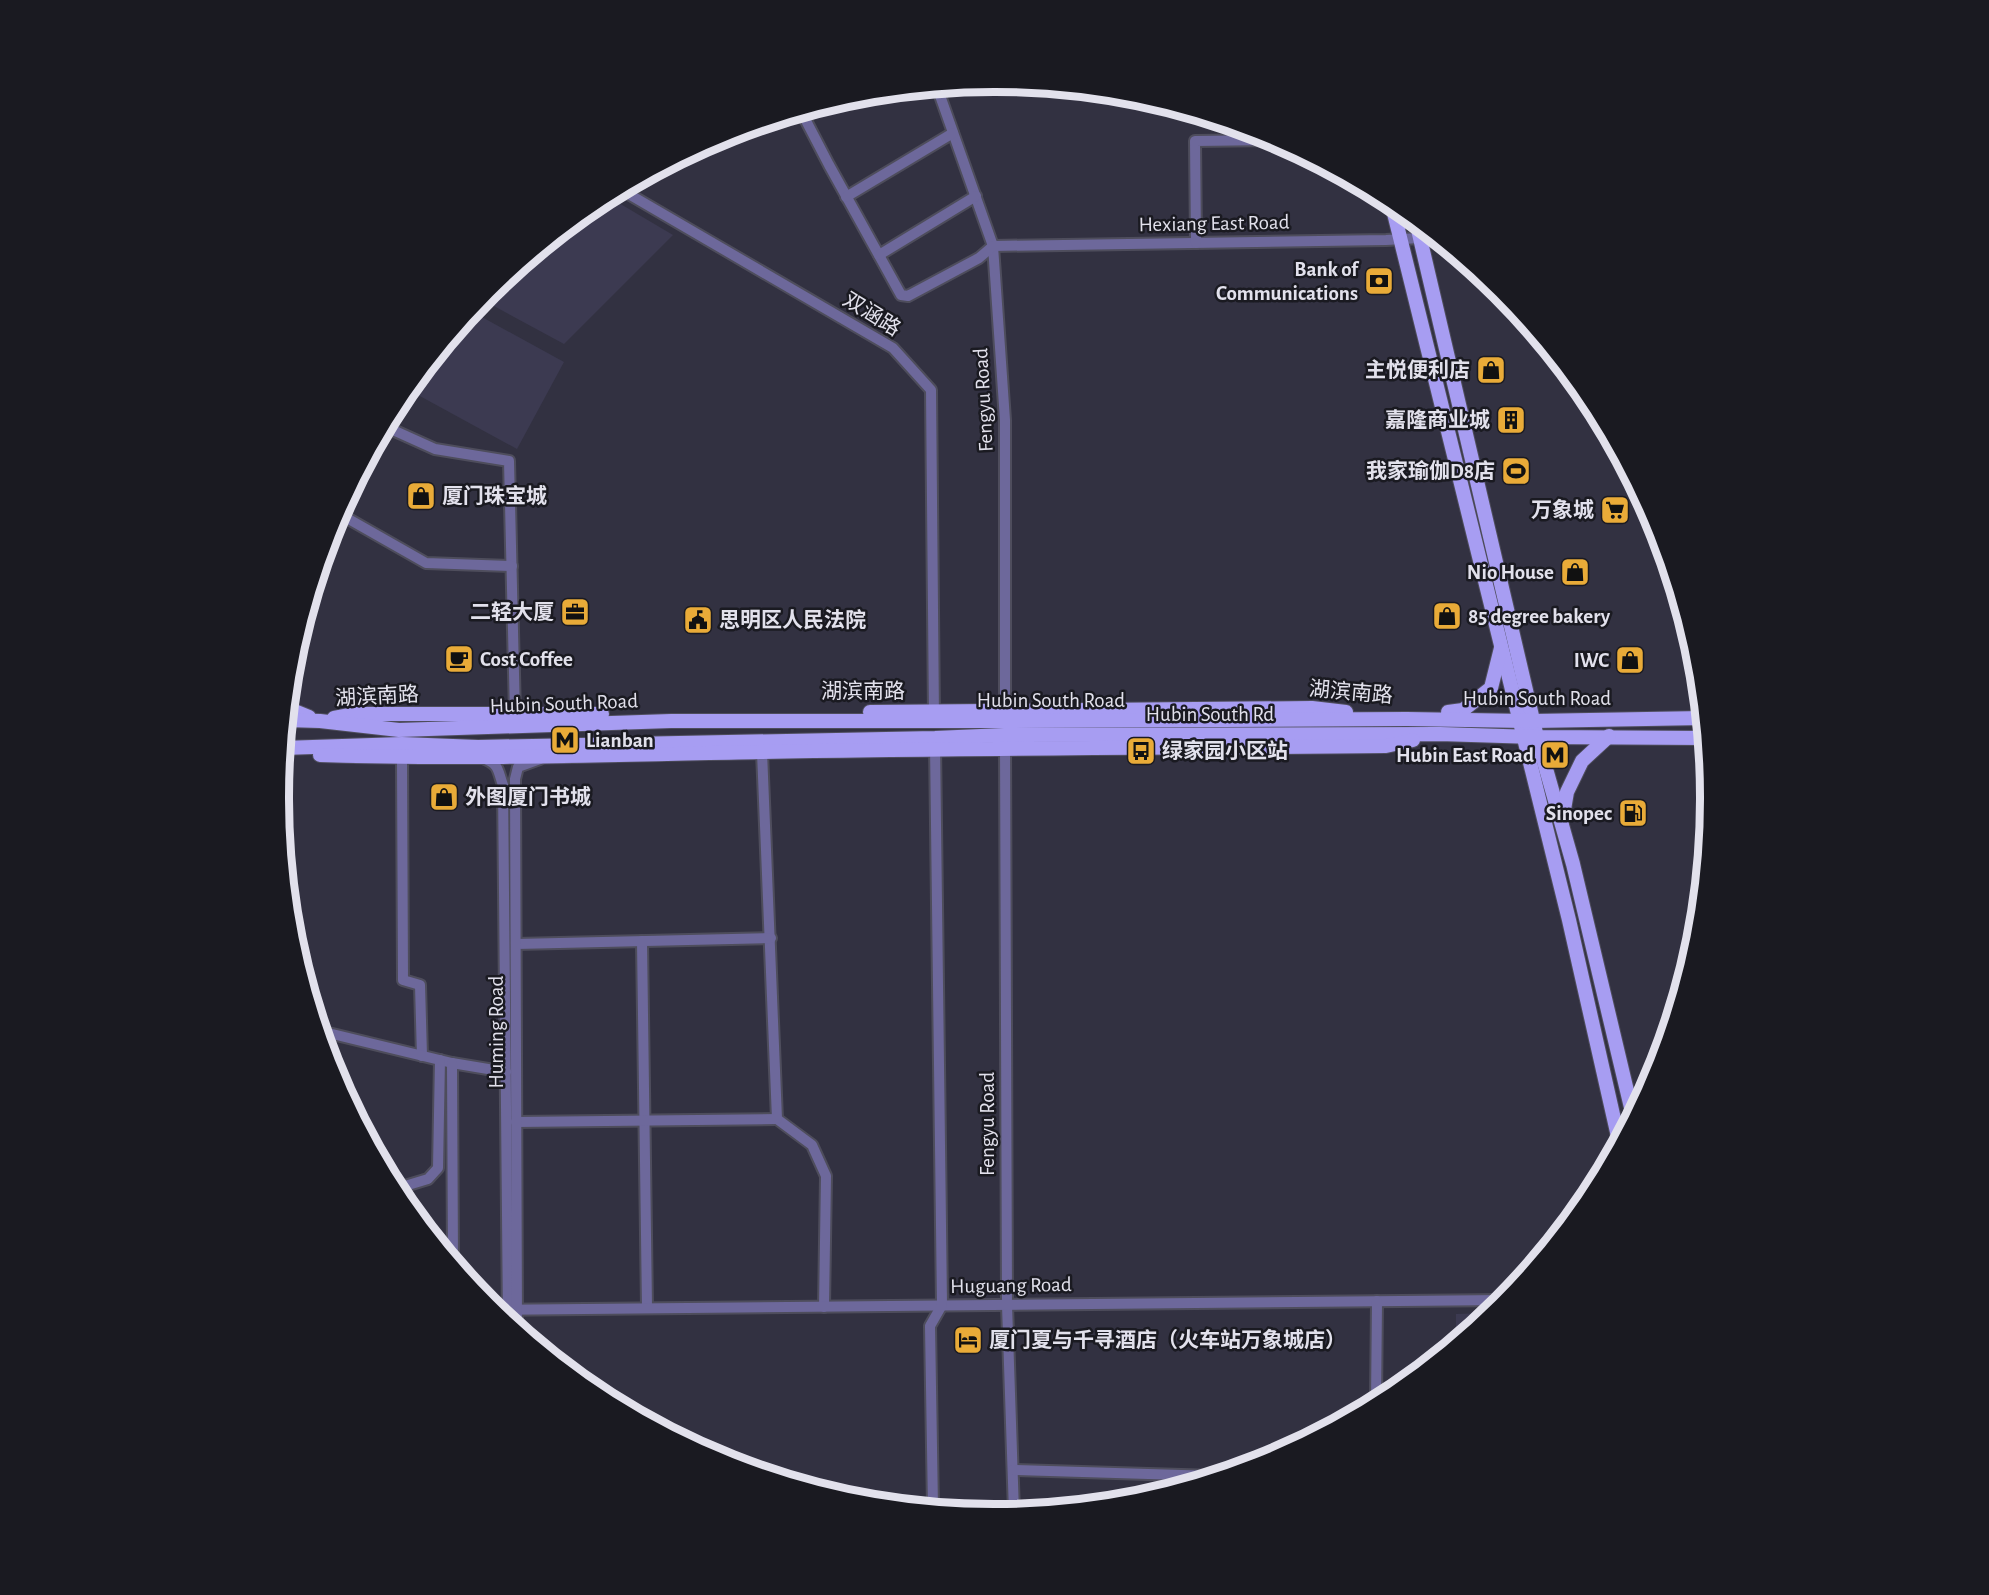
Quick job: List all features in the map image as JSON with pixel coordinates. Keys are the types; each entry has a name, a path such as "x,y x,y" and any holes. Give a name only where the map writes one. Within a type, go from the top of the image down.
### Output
{"main road":[{"path":"1394,215 1569,920 1617,1131"},
{"path":"1418,233 1533,721 1573,864"},
{"path":"1407,718 1463,710 1491,688 1501,648"},
{"name":"湖滨南路","path":"320,721 355,714 934,716 1004,723 1311,708 1407,718"},
{"path":"294,711 320,721"},
{"name":"湖滨南路","path":"293,720 399,730 671,721 934,716"},
{"name":"Hubin South Road","path":"1407,718 1533,721 1695,718"},
{"name":"Hubin South Rd","path":"935,744 1004,723 1522,736"},
{"path":"290,752 402,744 478,747 935,744 1005,750 1386,746 1440,734"},
{"name":"Hubin South Road","path":"1522,736 1698,738"},
{"path":"1609,736 1582,761 1567,792 1562,820 1630,1105"},
{"path":"290,752 402,758 482,758 762,752 935,744"}],"street":[{"name":"Fengyu Road","path":"939,94 993,246 1005,420 1007,1305 1014,1503"},
{"path":"805,118 901,295 908,296 979,258 993,246"},
{"path":"846,197 953,132"},
{"path":"1197,243 1196,141 1252,140"},
{"name":"双涵路","path":"628,194 893,348 931,390 934,716"},
{"path":"879,255 976,196"},
{"name":"Hexiang East Road","path":"993,246 1425,238"},
{"path":"392,430 435,449 509,461 515,715"},
{"path":"346,518 426,563 512,566"},
{"path":"933,1500 930,1326 942,1305 935,744"},
{"path":"762,752 777,1119"},
{"name":"Huming Road","path":"511,1312 516,1122 515,779 518,767 548,757"},
{"path":"402,758 403,980 420,985 422,1056"},
{"name":"Huming Road","path":"482,758 495,763 499,769 502,785 511,1312"},
{"path":"516,944 771,938"},
{"path":"642,941 647,1308"},
{"path":"329,1033 452,1063 506,1072"},
{"path":"405,1186 428,1179 438,1168 440,1060"},
{"path":"452,1063 453,1250"},
{"path":"516,1122 777,1119 812,1145 826,1176 824,1306"},
{"name":"Huguang Road","path":"512,1313 647,1308 1491,1300"},
{"path":"1376,1392 1377,1301"},
{"path":"1014,1470 1187,1476"}],"shaded area":[{"path":"616,201 673,235 564,344 490,304 565,237"},
{"path":"479,315 564,362 517,449 415,394"},
{"path":"1476,1313 1456,1331 1456,1314"}],"place":[{"name":"Bank of Communications","path":"1379,281"},
{"name":"主悦便利店","path":"1491,370"},
{"name":"嘉隆商业城","path":"1511,420"},
{"name":"我家瑜伽D8店","path":"1516,471"},
{"name":"厦门珠宝城","path":"421,496"},
{"name":"万象城","path":"1615,510"},
{"name":"Nio House","path":"1575,572"},
{"name":"二轻大厦","path":"575,612"},
{"name":"85 degree bakery","path":"1447,616"},
{"name":"思明区人民法院","path":"698,620"},
{"name":"Cost Coffee","path":"459,659"},
{"name":"IWC","path":"1630,660"},
{"name":"Lianban","path":"565,740"},
{"name":"绿家园小区站","path":"1141,751"},
{"name":"Hubin East Road","path":"1555,755"},
{"name":"外图厦门书城","path":"444,797"},
{"name":"Sinopec","path":"1633,813"},
{"name":"厦门夏与千寻酒店（火车站万象城店）","path":"968,1340"}]}
